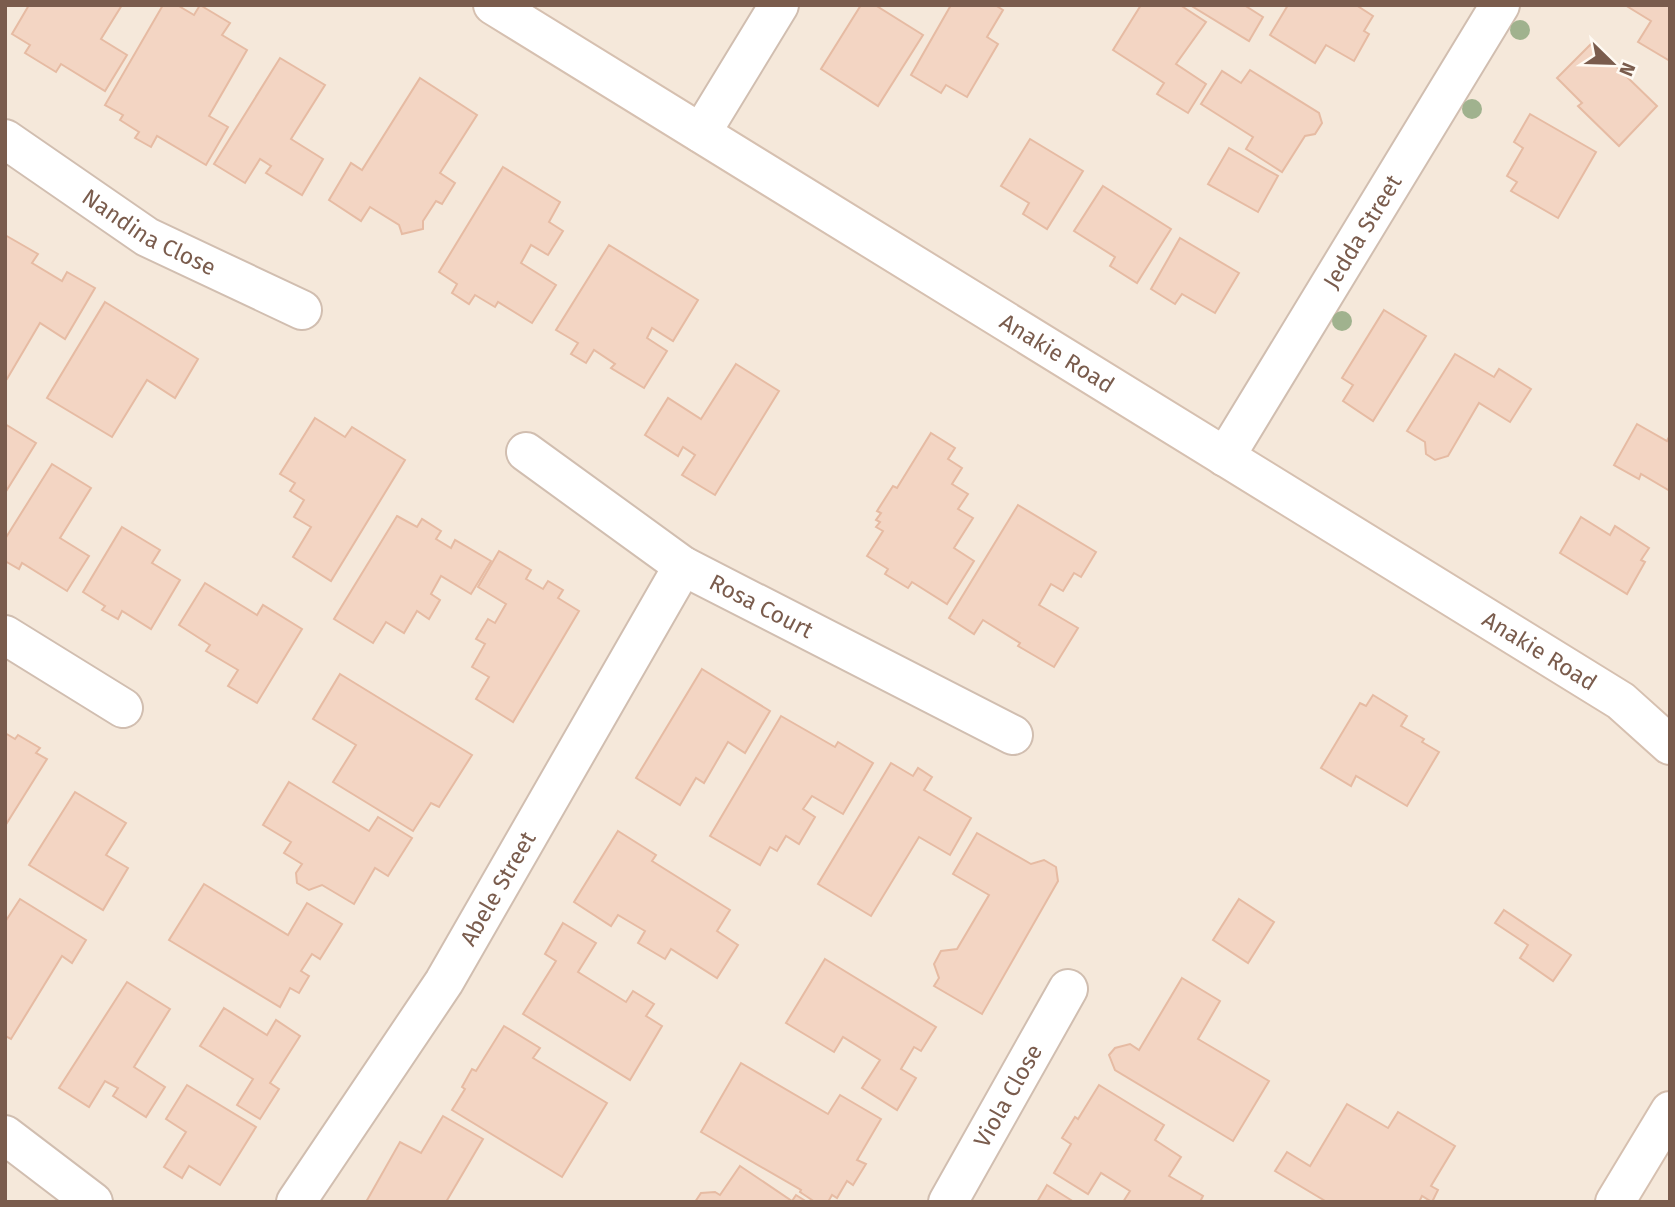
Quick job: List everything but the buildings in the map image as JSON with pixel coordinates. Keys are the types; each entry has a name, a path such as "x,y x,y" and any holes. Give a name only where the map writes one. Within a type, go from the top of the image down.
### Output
{"street":[{"name":"Anakie Road","path":"493,5 1622,701 1670,746"},
{"path":"701,133 779,5"},
{"name":"Jedda Street","path":"1225,457 1500,5"},
{"name":"Nandina Close","path":"5,139 147,237 302,310"},
{"name":"Rosa Court","path":"526,452 683,566 1013,735"},
{"name":"Abele Street","path":"296,1202 444,982 683,566"},
{"path":"5,635 123,708"},
{"name":"Anakie Road","path":"1622,701 1670,718"},
{"name":"Viola Close","path":"948,1202 1068,989"},
{"path":"1615,1202 1670,1111"},
{"path":"5,1135 93,1202"}],"shaded area":[{"path":"5,5 1670,5 1670,1202 5,1202"}]}
